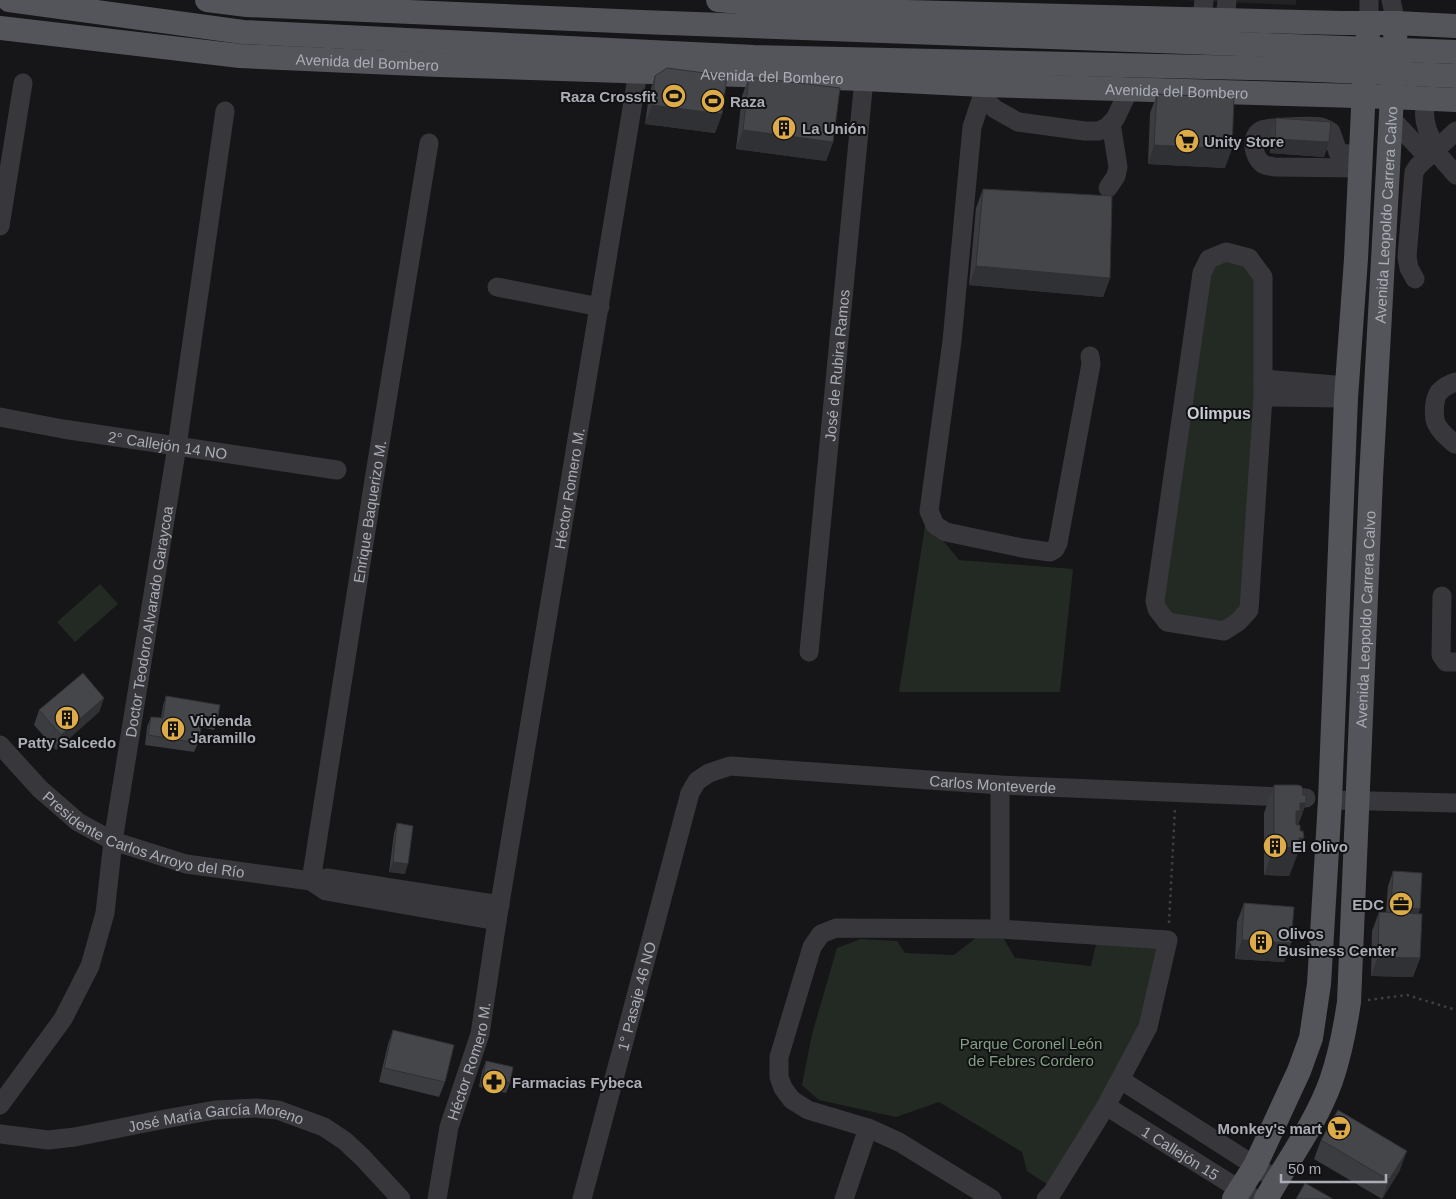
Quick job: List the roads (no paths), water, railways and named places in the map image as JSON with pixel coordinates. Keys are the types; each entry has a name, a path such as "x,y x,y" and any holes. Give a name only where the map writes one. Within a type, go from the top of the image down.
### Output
{"main road":[{"name":"Avenida del Bombero","path":"9,0 243,32 754,57 1265,69 1366,62"},
{"name":"Avenida del Bombero","path":"207,0 257,5 641,22 1394,63 1456,76"},
{"path":"718,0 827,10"},
{"path":"641,22 827,10 1226,10 1368,23 1393,11 1456,26"},
{"name":"Avenida Leopoldo Carrera Calvo","path":"1272,1189 1316,1114 1330,1082 1343,1042 1349,1002 1370,488 1394,63 1393,11"},
{"name":"Avenida Leopoldo Carrera Calvo","path":"1243,1196 1299,1071 1311,1038 1319,984 1330,800 1347,392 1368,23"},
{"name":"Avenida del Bombero","path":"0,28 240,56 439,65 864,79 982,91 1130,88 1364,96 1391,108 1426,99 1456,100"},
{"name":"Avenida del Bombero","path":"1394,63 1456,52"},
{"path":"754,57 826,78"},
{"path":"1394,63 1456,71"}],"street":[{"path":"1368,23 1369,0"},
{"name":"Héctor Romero M.","path":"438,1199 449,1126 480,1034 638,72"},
{"name":"José de Rubira Ramos","path":"809,652 864,79"},
{"path":"0,226 23,83"},
{"path":"982,91 995,109 1018,122 1085,131 1099,131 1107,127 1115,119 1130,88"},
{"path":"982,91 972,127 952,341 929,511 936,526 946,532 1022,548 1050,552 1055,549 1058,543 1091,364 1090,356"},
{"path":"1426,99 1424,108 1426,127 1435,146 1435,152 1456,175"},
{"path":"1391,108 1421,150 1435,152"},
{"name":"Doctor Teodoro Alvarado Garaycoa","path":"0,1105 63,1019 90,966 105,913 113,841 177,446 224,111"},
{"path":"1108,188 1116,176 1118,167 1111,123"},
{"path":"1322,127 1331,132 1338,152 1360,160 1267,166 1262,164 1256,156 1254,143 1256,135 1263,130 1322,127"},
{"path":"1415,279 1409,268 1407,257 1414,172 1456,131"},
{"name":"Enrique Baquerizo M.","path":"311,881 429,143"},
{"path":"1226,252 1249,258 1263,277 1263,388 1249,610 1238,622 1224,631 1167,622 1157,609 1155,601 1202,273 1209,259 1226,252"},
{"path":"497,287 600,307"},
{"path":"1455,444 1441,431 1434,413 1438,394 1446,386 1456,382"},
{"path":"1263,388 1347,392"},
{"name":"2° Callejón 14 NO","path":"0,417 63,429 337,470"},
{"path":"1442,596 1441,655 1446,662 1456,662"},
{"name":"Presidente Carlos Arroyo del Río","path":"0,745 40,789 78,822 113,841 186,864 311,881 327,878 499,913"},
{"name":"Carlos Monteverde","path":"690,793 697,781 709,773 730,766 1000,785 1306,798"},
{"path":"1000,785 1000,929"},
{"name":"1° Pasaje 46 NO","path":"582,1199 690,793"},
{"path":"1330,800 1456,803"},
{"path":"992,1199 899,1142 868,1128 808,1110 792,1100 783,1088 779,1076 779,1057 812,947 821,934 836,928 1000,929 1168,940 1148,1027 1106,1106 1052,1193 1046,1199"},
{"name":"1 Callejón 15","path":"1121,1080 1255,1166 1272,1189"},
{"name":"1 Callejón 15","path":"1106,1106 1243,1196"},
{"name":"José María García Moreno","path":"0,1134 48,1140 75,1137 215,1110 256,1108 278,1110 324,1127 345,1141 401,1199"},
{"path":"844,1199 868,1128"}],"place":[{"name":"Raza Crossfit","path":"674,96"},
{"name":"Raza","path":"713,101"},
{"name":"La Unión","path":"784,128"},
{"name":"Unity Store","path":"1187,141"},
{"name":"Patty Salcedo","path":"67,718"},
{"name":"Vivienda Jaramillo","path":"173,729"},
{"name":"El Olivo","path":"1275,846"},
{"name":"EDC","path":"1401,904"},
{"name":"Olivos Business Center","path":"1261,942"},
{"name":"Farmacias Fybeca","path":"494,1082"},
{"name":"Monkey's mart","path":"1339,1128"}],"district":[{"name":"Olimpus","path":"1219,413"}],"park label":[{"name":"Parque Coronel León de Febres Cordero","path":"1031,1052"}]}
